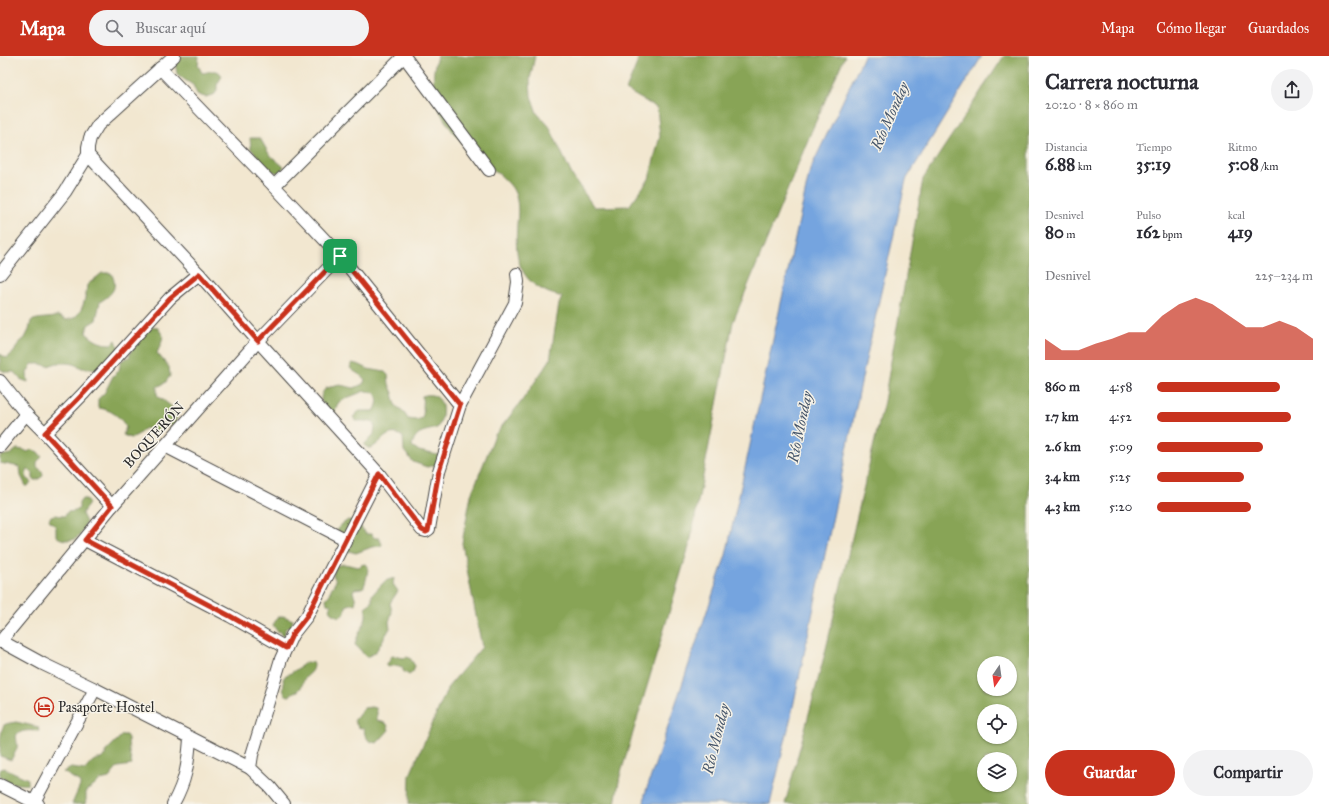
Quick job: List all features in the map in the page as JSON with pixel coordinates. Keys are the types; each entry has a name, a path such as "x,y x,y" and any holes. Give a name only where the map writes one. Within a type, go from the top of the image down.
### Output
{"street":[{"path":"0,274 66,192 88,156 90,138 98,125 174,56"},
{"path":"274,186 404,56 489,170"},
{"path":"160,68 340,256 460,405"},
{"path":"88,156 199,274 379,474 422,530 426,532 428,531 439,471 460,405 515,303 518,282 517,274"},
{"name":"BOQUERÓN","path":"0,641 112,506 258,341 340,256"},
{"path":"45,433 84,393 170,298 199,274"},
{"path":"0,381 26,414 112,506"},
{"path":"0,446 26,414"},
{"path":"165,446 345,539"},
{"path":"250,768 252,755 281,659 292,635 307,616 379,474"},
{"path":"85,540 230,616 286,648"},
{"path":"0,641 190,739 250,768 270,787 284,804"},
{"path":"0,785 36,803 94,689"},
{"path":"174,804 186,773 190,739"}],"green space":[{"path":"180,56 199,56 198,65 202,73 216,71 220,73 222,76 217,85 215,94 206,97 197,94 193,85 177,74 175,62"},
{"path":"437,56 535,56 530,79 531,96 537,113 549,126 573,177 594,207 629,206 649,179 660,136 657,108 626,90 640,56 845,56 812,130 733,322 690,543 620,776 615,804 409,804 410,775 448,687 482,647 462,543 471,495 495,435 521,402 550,360 559,304 562,297 547,292 528,279 519,263 517,254 516,235 518,208 516,195 505,180 462,142 451,130 443,117 437,104 434,89 434,73"},
{"path":"1004,56 1029,56 1029,804 785,804 825,653 884,401 923,179"},
{"path":"250,138 260,138 269,154 284,167 278,173 270,170 251,149"},
{"path":"102,273 111,273 114,287 111,293 100,302 96,320 88,325 86,333 101,343 112,344 116,340 119,349 100,369 82,368 74,364 66,363 57,363 48,366 32,364 27,373 28,382 20,379 14,372 5,372 0,369 0,354 7,358 14,352 18,344 25,338 31,321 58,316 66,320 74,318 81,310 87,285"},
{"path":"148,327 158,328 163,336 157,353 169,367 170,376 165,383 157,387 157,395 172,407 177,415 175,424 153,431 145,428 139,434 131,438 123,435 126,427 118,416 107,410 98,408 98,399 105,392 113,376 119,370 121,361 129,357 137,340"},
{"path":"352,363 368,369 385,372 388,375 389,384 396,406 403,411 408,419 417,420 422,418 422,396 435,396 439,399 442,404 442,416 437,428 418,434 413,441 412,446 419,451 441,457 436,465 427,467 413,462 404,451 403,437 397,434 387,435 372,447 368,448 364,445 374,434 375,424 371,421 356,421 353,417 359,411 374,411 378,402 375,393 365,391 343,400 339,402 332,414 328,414 321,401 323,392 326,388 340,385 354,388 363,384 365,380 362,376 350,368"},
{"path":"17,449 28,452 31,449 38,452 42,457 37,462 37,467 42,471 43,476 37,480 34,480 33,473 27,470 26,479 30,480 31,482 28,486 26,486 21,476 20,467 0,463 0,456 11,454"},
{"path":"82,499 86,499 89,503 82,514 86,522 80,535 73,540 60,539 56,536 56,527 49,520 51,516 65,516 67,512 76,511 79,508 79,503"},
{"path":"348,520 357,522 366,534 371,534 375,538 379,538 382,544 381,546 372,547 356,553 345,550 337,529"},
{"path":"344,564 359,567 365,564 368,568 363,588 354,589 353,592 356,600 355,604 346,606 345,613 340,617 334,615 330,610 331,605 327,604 326,599 336,581 333,575 335,566"},
{"path":"394,578 393,584 398,591 390,603 392,612 389,622 390,628 375,653 366,657 355,645 365,622 365,607 372,602 372,595 385,581"},
{"path":"283,616 293,620 292,625 285,629 285,635 283,636 273,625 278,617"},
{"path":"390,657 410,658 415,666 413,672 409,675 399,666 386,666 386,663 390,660"},
{"path":"306,662 314,663 312,671 306,677 298,691 292,693 290,696 285,694 283,679 286,675 293,672"},
{"path":"364,708 376,708 377,720 387,724 389,730 377,743 369,741 365,735 364,729 358,727 354,721"},
{"path":"16,722 38,727 39,731 24,731 16,735 17,748 11,760 0,756 1,735 4,725"},
{"path":"122,735 126,735 128,738 132,765 118,767 109,778 100,780 86,791 85,804 72,804 80,786 80,782 63,772 71,768 85,770 94,760 102,759 105,756 106,751"},
{"path":"4,768 28,779 28,784 18,784 6,781 0,775 0,769"}],"water":[{"name":"Río Monday","path":"864,56 982,56 906,180 865,364 790,721 770,804 644,804 645,794 726,555 810,170"}],"place":[{"name":"Pasaporte Hostel","path":"44,707"}],"route":[{"path":"340,256 460,405 444,451 428,531 426,532 422,530 379,474 307,616 292,635 286,648 230,616 85,540 112,506 45,433 84,393 170,298 199,274 258,341 340,256"}]}
